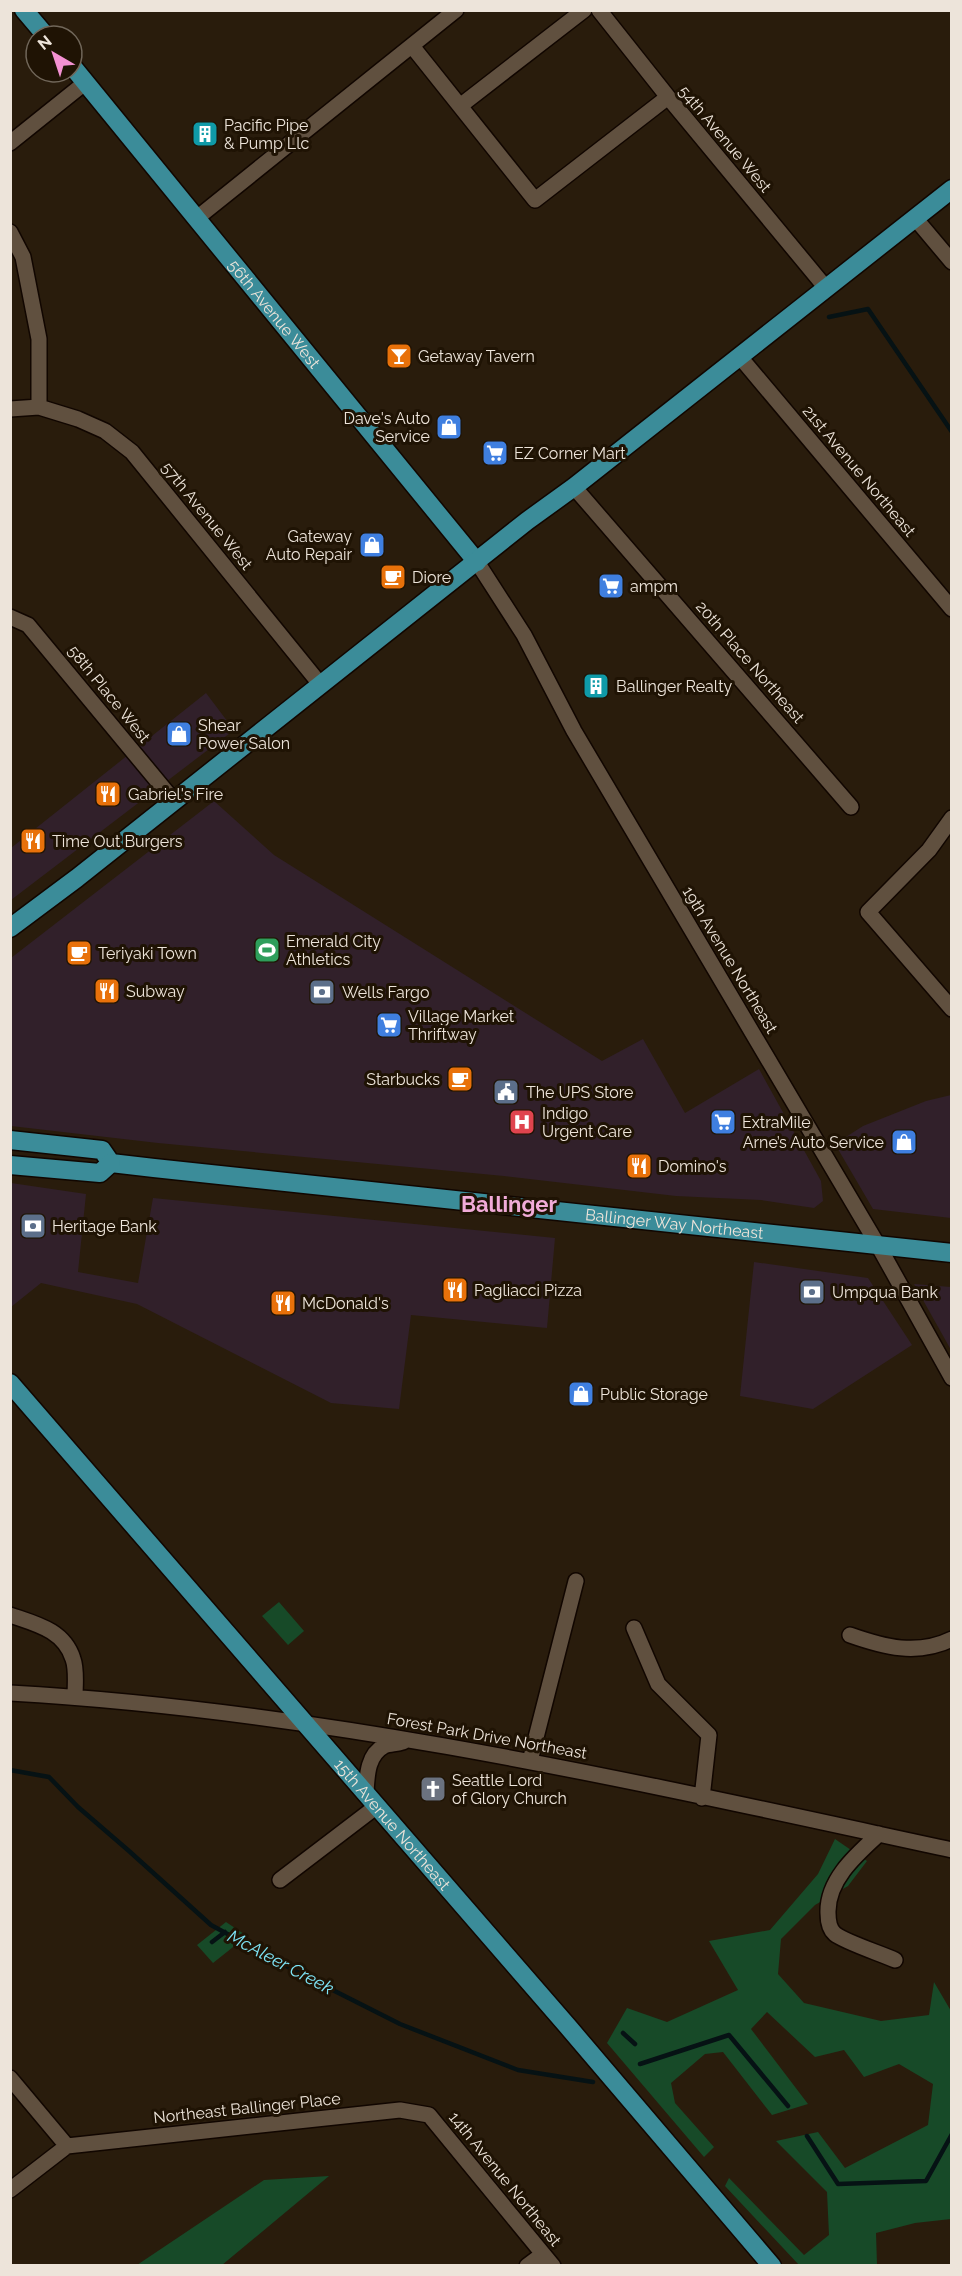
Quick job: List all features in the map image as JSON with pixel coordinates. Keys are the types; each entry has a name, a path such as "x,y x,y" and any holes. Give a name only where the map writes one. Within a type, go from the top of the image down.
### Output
{"main road":[{"path":"24,10 36,24"},
{"name":"56th Avenue West","path":"84,80 477,562"},
{"path":"12,923 174,801 951,189"},
{"name":"Ballinger Way Northeast","path":"10,1140 102,1149 111,1163"},
{"name":"Ballinger Way Northeast","path":"10,1165 100,1173 111,1163 951,1253"},
{"name":"15th Avenue Northeast","path":"10,1383 306,1722 772,2265"}],"street":[{"path":"197,218 456,10"},
{"path":"460,106 584,10"},
{"name":"54th Avenue West","path":"599,10 825,288"},
{"path":"412,46 535,200 668,97"},
{"path":"10,143 86,82"},
{"path":"915,218 951,262"},
{"path":"10,232 23,257 39,339 39,407 10,409"},
{"name":"21st Avenue Northeast","path":"740,357 951,609"},
{"name":"57th Avenue West","path":"39,407 78,419 105,431 132,452 320,684"},
{"name":"20th Place Northeast","path":"574,487 851,807"},
{"name":"19th Avenue Northeast","path":"477,562 524,634 574,731 879,1247 951,1378"},
{"name":"58th Place West","path":"10,617 28,625 174,801"},
{"path":"951,818 929,850 868,912 951,1009"},
{"path":"530,1761 576,1581"},
{"path":"10,1615 45,1628 66,1642 74,1661 75,1697"},
{"path":"634,1628 658,1684 709,1735 702,1798"},
{"path":"850,1635 877,1645 907,1650 939,1645 951,1639"},
{"name":"Forest Park Drive Northeast","path":"10,1693 75,1697 306,1722 530,1761 951,1850"},
{"path":"280,1880 371,1799 367,1771 373,1757 384,1747 412,1740"},
{"path":"879,1834 854,1858 836,1882 828,1906 828,1924 835,1934 895,1960"},
{"path":"10,2078 67,2146 10,2190"},
{"name":"Northeast Ballinger Place","path":"67,2146 400,2110 429,2115"},
{"name":"14th Avenue Northeast","path":"429,2115 548,2260"},
{"path":"527,2265 548,2260"}],"shaded area":[{"path":"206,693 234,730 11,900 11,848"},
{"path":"214,801 274,855 602,1061 643,1039 685,1113 759,1069 821,1181 823,1201 814,1208 761,1200 676,1196 504,1176 158,1143 11,1126 11,958"},
{"path":"951,1095 951,1218 873,1209 835,1144 863,1126 926,1101"},
{"path":"11,1183 86,1194 78,1272 138,1283 153,1198 555,1238 547,1328 411,1315 399,1409 331,1403 137,1304 41,1283 11,1307"},
{"path":"754,1262 868,1278 912,1345 813,1409 740,1396"},
{"path":"914,1284 951,1287 951,1350"}],"green space":[{"path":"279,1602 304,1631 288,1645 262,1616"},
{"path":"835,1839 867,1861 848,1886 815,1905 781,1939 778,1974 804,2003 881,2021 929,2015 934,1982 951,2011 951,2219 915,2223 876,2233 877,2265 799,2265 725,2186 729,2178 804,2255 829,2235 827,2192 776,2141 818,2132 845,2168 928,2125 933,2084 899,2064 864,2077 844,2050 815,2057 767,2012 751,2029 808,2104 772,2115 723,2052 705,2054 671,2083 675,2103 714,2147 704,2157 607,2043 627,2008 667,2022 738,1990 709,1941 770,1930 818,1874"},
{"path":"226,1922 247,1936 213,1963 197,1945"},
{"path":"329,2176 222,2265 137,2265 264,2180"}],"waterway":[{"path":"829,317 868,309 952,432"},
{"name":"McAleer Creek","path":"10,1770 49,1777 78,1807 211,1925 301,1974 400,2024 518,2070 593,2082"},
{"path":"212,1942 225,1932"},
{"path":"623,2033 635,2044"},
{"name":"McAleer Creek","path":"640,2064 729,2035 788,2106"},
{"name":"McAleer Creek","path":"807,2136 838,2184 926,2181 952,2134"}],"place":[{"name":"Pacific Pipe & Pump Llc","path":"205,134"},
{"name":"Getaway Tavern","path":"399,356"},
{"name":"Dave's Auto Service","path":"449,427"},
{"name":"EZ Corner Mart","path":"495,453"},
{"name":"Gateway Auto Repair","path":"372,545"},
{"name":"Diore","path":"393,577"},
{"name":"ampm","path":"611,586"},
{"name":"Ballinger Realty","path":"596,686"},
{"name":"Shear Power Salon","path":"179,734"},
{"name":"Gabriel's Fire","path":"108,794"},
{"name":"Time Out Burgers","path":"33,841"},
{"name":"Emerald City Athletics","path":"267,950"},
{"name":"Teriyaki Town","path":"79,953"},
{"name":"Subway","path":"107,991"},
{"name":"Wells Fargo","path":"322,992"},
{"name":"Village Market Thriftway","path":"389,1025"},
{"name":"Starbucks","path":"460,1079"},
{"name":"The UPS Store","path":"506,1092"},
{"name":"Indigo Urgent Care","path":"522,1122"},
{"name":"ExtraMile","path":"723,1122"},
{"name":"Arne’s Auto Service","path":"904,1142"},
{"name":"Domino's","path":"639,1166"},
{"name":"Heritage Bank","path":"33,1226"},
{"name":"Pagliacci Pizza","path":"455,1290"},
{"name":"Umpqua Bank","path":"812,1292"},
{"name":"McDonald's","path":"283,1303"},
{"name":"Public Storage","path":"581,1394"},
{"name":"Seattle Lord of Glory Church","path":"433,1789"}],"district":[{"name":"Ballinger","path":"509,1204"}]}
